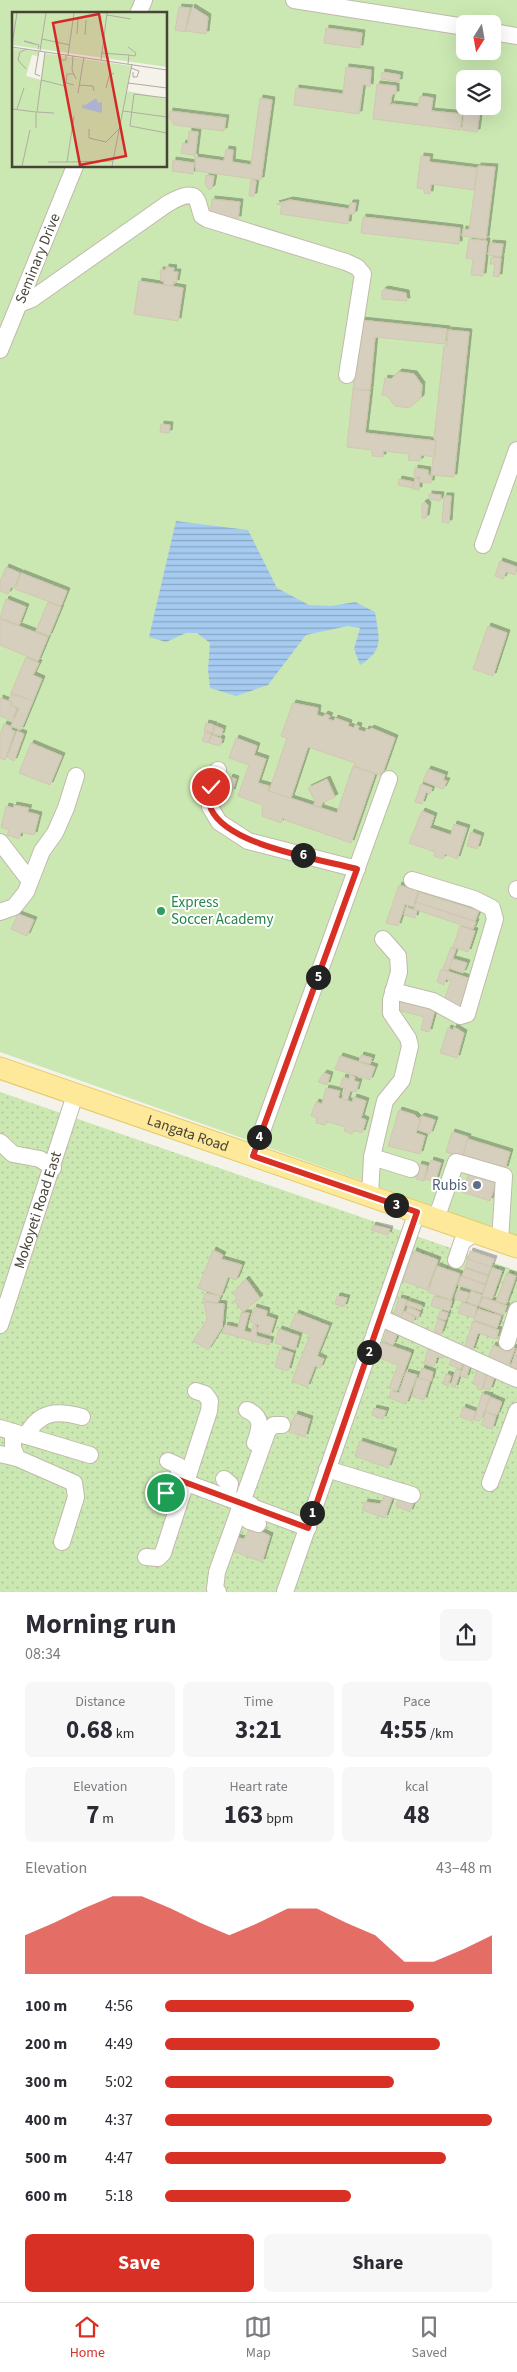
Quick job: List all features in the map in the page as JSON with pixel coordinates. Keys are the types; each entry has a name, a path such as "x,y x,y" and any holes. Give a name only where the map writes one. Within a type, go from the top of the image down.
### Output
{"main road":[{"name":"Langata Road","path":"0,1068 509,1244"}],"street":[{"path":"139,12 144,0"},
{"path":"294,0 456,26"},
{"path":"501,33 517,36"},
{"name":"Seminary Drive","path":"0,350 75,168"},
{"path":"19,304 32,299 167,204 184,196 191,195 197,199 202,216 207,219 357,267 363,274 347,375"},
{"path":"483,545 517,450"},
{"path":"218,770 211,787 210,807 219,822 248,841 357,869"},
{"path":"0,912 20,903 42,851 55,833 66,808 76,776"},
{"path":"253,1156 389,778"},
{"path":"0,842 30,881"},
{"path":"393,991 433,1001 460,1016 467,1014 495,919 492,908 474,899 412,880"},
{"path":"370,1196 372,1157 385,1101 402,1080 410,1046 408,1038 391,1013 393,991 397,984 398,956 383,938"},
{"name":"Mokoyeti Road East","path":"0,1326 75,1095"},
{"path":"0,1142 13,1154 40,1159 52,1168"},
{"path":"372,1157 411,1168"},
{"path":"285,1592 381,1318 434,1218 456,1162 504,1176 509,1244"},
{"path":"434,1218 455,1239 452,1259 462,1242 476,1232"},
{"path":"507,1342 517,1310"},
{"path":"381,1318 517,1379"},
{"path":"146,1557 158,1558 163,1553 210,1406 210,1400 205,1394 196,1391"},
{"path":"218,1592 215,1589 214,1580 261,1426 258,1418 247,1410"},
{"path":"490,1483 517,1411"},
{"path":"13,1432 50,1413 71,1414 82,1417"},
{"path":"239,1501 268,1430 274,1426 282,1426"},
{"path":"13,1432 90,1455"},
{"path":"13,1432 17,1458"},
{"path":"0,1454 17,1458 74,1483 77,1489 76,1497 62,1542"},
{"path":"168,1461 179,1466 186,1482 176,1531 183,1536"},
{"path":"327,1470 412,1495"},
{"path":"224,1479 230,1484 249,1521 258,1524"},
{"path":"154,1488 166,1493 186,1482 308,1528"}],"green space":[{"path":"0,0 517,0 517,1236 0,1052"},
{"path":"0,1092 517,1271 517,1592 0,1592"}],"water":[{"path":"176,521 248,530 277,588 309,605 331,606 355,602 375,612 379,636 377,648 360,665 354,649 360,628 348,626 306,635 268,685 236,696 210,688 208,670 210,643 197,633 186,633 166,642 149,637"}],"building":[{"path":"179,7 190,8 185,32 175,30"},
{"path":"192,7 208,17 206,34 186,31"},
{"path":"326,28 362,33 360,48 324,43"},
{"path":"346,67 371,70 370,87 363,84 359,114 294,105 296,88 343,94"},
{"path":"382,72 400,75 399,82 381,79"},
{"path":"377,84 396,86 396,94 392,94 390,106 392,104 418,107 420,96 433,98 431,111 462,115 460,130 373,119"},
{"path":"260,98 272,100 261,180 196,171 195,157 224,161 226,149 233,150 232,162 251,165"},
{"path":"170,111 226,118 224,131 174,125 169,117"},
{"path":"464,115 479,115 477,132 462,130"},
{"path":"189,131 198,132 195,157 181,153 183,143 188,144"},
{"path":"421,156 430,157 429,162 477,168 474,190 431,184 430,194 424,193 424,189 417,188"},
{"path":"173,160 194,163 193,174 172,171"},
{"path":"478,166 495,167 486,239 462,236 463,229 469,230"},
{"path":"206,175 214,176 212,188 209,190 205,184"},
{"path":"251,180 256,181 254,196 249,196"},
{"path":"212,199 240,202 238,219 210,216"},
{"path":"290,200 349,209 350,203 356,203 354,214 349,214 348,224 280,214 282,205 276,204"},
{"path":"363,217 460,228 459,244 361,233"},
{"path":"469,239 487,241 483,276 471,275 473,259 466,258"},
{"path":"490,243 503,244 501,257 488,255"},
{"path":"491,257 501,258 499,277 493,276 495,264 490,264"},
{"path":"166,267 174,268 173,272 178,272 176,283 174,282 173,286 164,284 164,281 161,281 160,270 166,270"},
{"path":"139,281 183,288 178,321 134,314"},
{"path":"385,289 406,293 407,301 382,299 382,291"},
{"path":"360,320 447,329 445,344 375,337 370,390 353,389"},
{"path":"448,330 469,332 454,477 431,475 433,458 435,458 436,440 434,439 444,346 447,346"},
{"path":"399,372 414,374 422,385 421,398 409,408 395,406 387,396 382,395 385,378 391,379"},
{"path":"353,389 370,391 365,433 436,441 434,457 421,455 420,461 408,460 409,454 383,451 383,457 372,456 372,450 347,447"},
{"path":"161,424 170,425 169,433 160,432"},
{"path":"415,468 428,470 428,475 432,476 431,483 419,482 420,477 414,477"},
{"path":"415,478 419,479 419,490 413,489"},
{"path":"399,479 414,482 412,488 398,485"},
{"path":"429,494 441,495 440,501 429,499"},
{"path":"444,496 451,496 449,523 442,522"},
{"path":"425,502 428,505 426,518 422,518 422,504"},
{"path":"500,561 517,567 515,575 506,572 503,579 495,576"},
{"path":"6,567 20,573 14,588 11,587 8,594 0,591 0,582"},
{"path":"21,573 67,591 61,606 15,589"},
{"path":"6,599 26,607 19,625 0,618"},
{"path":"48,602 61,607 49,636 36,631"},
{"path":"0,619 48,637 38,661 0,645"},
{"path":"488,626 507,633 493,676 473,669"},
{"path":"26,657 39,663 33,675 42,679 33,701 11,693"},
{"path":"11,694 33,701 21,730 11,726 19,708 11,705 12,702 9,700"},
{"path":"0,698 11,702 10,705 17,708 12,721 0,716"},
{"path":"293,703 318,708 317,715 323,717 325,714 330,716 328,719 334,721 335,718 349,723 348,726 354,728 355,725 359,726 358,730 365,732 366,729 370,730 371,728 395,738 383,772 380,775 354,766 355,763 308,747 291,798 269,791 287,738 281,736"},
{"path":"206,723 214,725 212,733 204,731"},
{"path":"4,724 12,727 11,730 15,731 5,760 0,758 0,735"},
{"path":"215,726 223,729 221,736 213,734"},
{"path":"17,731 24,734 14,761 7,757"},
{"path":"205,732 211,734 208,743 202,741"},
{"path":"212,735 222,739 220,746 209,743"},
{"path":"236,738 257,746 254,755 266,759 258,783 269,786 268,791 337,813 353,766 375,774 351,843 285,820 283,817 281,823 262,816 263,805 238,796 249,765 229,758"},
{"path":"31,743 62,756 50,785 19,773"},
{"path":"428,769 445,775 443,780 447,781 443,789 423,781"},
{"path":"230,777 236,779 232,792 226,790"},
{"path":"327,779 335,797 322,803 321,807 314,805 315,801 308,788"},
{"path":"421,784 432,788 430,794 426,792 422,804 415,802"},
{"path":"14,805 29,808 27,812 39,815 34,835 21,832 19,839 7,835 9,830 1,827 6,806 13,808"},
{"path":"422,811 434,816 430,828 451,835 454,824 467,828 457,859 445,854 443,859 434,856 435,852 409,843"},
{"path":"471,832 481,836 477,849 467,846"},
{"path":"399,885 418,891 413,907 405,904 398,926 386,923"},
{"path":"419,892 479,911 475,921 416,902"},
{"path":"416,902 476,922 473,929 414,909"},
{"path":"406,907 417,911 415,918 404,915"},
{"path":"18,914 34,920 27,936 11,929"},
{"path":"460,926 475,931 468,952 453,947"},
{"path":"451,947 456,949 448,971 443,969"},
{"path":"453,959 467,963 463,973 449,968"},
{"path":"441,969 471,979 461,1007 444,1000 451,981 446,979 444,985 437,982"},
{"path":"401,997 436,1006 429,1032 421,1030 424,1017 398,1010"},
{"path":"454,1027 464,1033 457,1058 440,1053 448,1028 453,1030"},
{"path":"361,1055 372,1058 370,1064 359,1061"},
{"path":"340,1056 375,1067 370,1080 335,1069"},
{"path":"324,1073 330,1075 327,1085 318,1082"},
{"path":"350,1075 355,1077 354,1081 359,1082 356,1092 350,1091 347,1101 342,1099 345,1088 340,1087 343,1077 349,1079"},
{"path":"326,1088 340,1091 338,1098 352,1102 354,1097 366,1101 361,1118 366,1120 362,1133 354,1130 352,1134 344,1131 345,1127 326,1121 325,1125 316,1123 317,1118 311,1116 316,1102 322,1104"},
{"path":"399,1110 415,1115 420,1120 416,1133 425,1136 420,1154 388,1146"},
{"path":"422,1116 435,1120 430,1134 418,1130 421,1119 418,1119"},
{"path":"452,1132 468,1137 462,1157 446,1152"},
{"path":"468,1139 510,1152 505,1169 463,1156"},
{"path":"431,1160 441,1163 435,1182 425,1179"},
{"path":"419,1164 427,1166 424,1181 416,1179"},
{"path":"471,1167 498,1176 490,1201 462,1192"},
{"path":"373,1225 390,1229 388,1235 371,1230"},
{"path":"213,1250 223,1255 221,1259 242,1265 236,1280 228,1277 221,1296 198,1288"},
{"path":"414,1251 438,1260 427,1290 403,1281"},
{"path":"470,1251 494,1259 491,1267 468,1259"},
{"path":"468,1259 491,1267 488,1275 465,1267"},
{"path":"437,1266 460,1274 451,1300 428,1292"},
{"path":"465,1268 488,1276 485,1284 462,1276"},
{"path":"492,1268 502,1271 492,1299 482,1296"},
{"path":"507,1273 516,1276 506,1304 496,1301"},
{"path":"461,1276 485,1285 482,1293 458,1285"},
{"path":"246,1279 260,1298 243,1312 234,1301 237,1298 233,1293"},
{"path":"458,1290 469,1293 466,1302 455,1299"},
{"path":"471,1291 482,1295 478,1306 467,1302"},
{"path":"205,1293 220,1296 219,1300 217,1303 203,1300"},
{"path":"337,1296 347,1298 344,1307 335,1304"},
{"path":"434,1296 452,1301 449,1311 431,1306"},
{"path":"483,1297 507,1306 503,1315 479,1306"},
{"path":"399,1298 407,1300 401,1316 394,1313"},
{"path":"408,1301 422,1306 421,1310 406,1305"},
{"path":"204,1302 224,1304 222,1328 208,1350 193,1341 207,1320"},
{"path":"462,1302 477,1307 474,1318 458,1313"},
{"path":"254,1307 267,1311 266,1316 275,1319 270,1335 257,1331 259,1325 250,1322"},
{"path":"408,1307 420,1312 417,1320 416,1316 406,1312"},
{"path":"478,1309 501,1316 497,1328 474,1320"},
{"path":"404,1311 415,1317 412,1323 401,1317"},
{"path":"440,1311 448,1313 446,1320 438,1318"},
{"path":"241,1313 249,1313 244,1331 251,1333 253,1325 257,1326 256,1336 271,1340 269,1345 223,1333 225,1325 238,1328"},
{"path":"296,1313 329,1326 317,1356 324,1359 320,1368 315,1366 307,1387 292,1381 310,1335 290,1327"},
{"path":"438,1319 445,1322 441,1334 434,1332"},
{"path":"473,1321 499,1330 496,1339 478,1333 472,1351 464,1349"},
{"path":"389,1326 399,1330 393,1345 383,1341"},
{"path":"279,1329 299,1336 295,1350 275,1343"},
{"path":"383,1343 411,1353 397,1391 389,1388 398,1365 377,1357"},
{"path":"493,1345 509,1352 511,1347 515,1348 508,1367 488,1359"},
{"path":"517,1348 517,1371 510,1369"},
{"path":"280,1349 293,1353 288,1371 275,1367"},
{"path":"428,1349 446,1354 444,1358 437,1357 434,1366 424,1364"},
{"path":"452,1358 463,1362 461,1369 449,1365"},
{"path":"465,1363 470,1365 466,1378 460,1376"},
{"path":"422,1368 433,1372 431,1381 419,1378"},
{"path":"477,1368 487,1372 482,1390 477,1389 478,1385 473,1384"},
{"path":"456,1369 461,1370 455,1388 451,1386"},
{"path":"406,1372 417,1375 406,1404 389,1398 391,1391 399,1393"},
{"path":"488,1373 495,1375 490,1390 483,1388"},
{"path":"446,1374 451,1376 448,1386 443,1384"},
{"path":"417,1378 430,1381 424,1400 412,1396"},
{"path":"482,1394 490,1396 482,1418 479,1421 474,1420"},
{"path":"490,1397 502,1402 497,1415 485,1411"},
{"path":"463,1407 476,1412 472,1421 460,1417"},
{"path":"374,1408 386,1411 383,1419 372,1415"},
{"path":"486,1412 496,1416 492,1429 481,1425"},
{"path":"295,1414 310,1419 305,1437 289,1432"},
{"path":"360,1441 394,1452 388,1468 355,1456"},
{"path":"400,1494 415,1499 410,1512 396,1506"},
{"path":"385,1495 393,1496 385,1518 362,1510 365,1502 380,1504"},
{"path":"249,1530 258,1530 270,1536 262,1562 230,1550 234,1537 244,1539"}],"place":[{"name":"Express Soccer Academy","path":"161,911"},
{"name":"Rubis","path":"477,1185"}],"route":[{"path":"166,1493 172,1490 179,1480 308,1528 417,1212 253,1156 357,869 248,841 219,822 210,807 211,787"}]}
